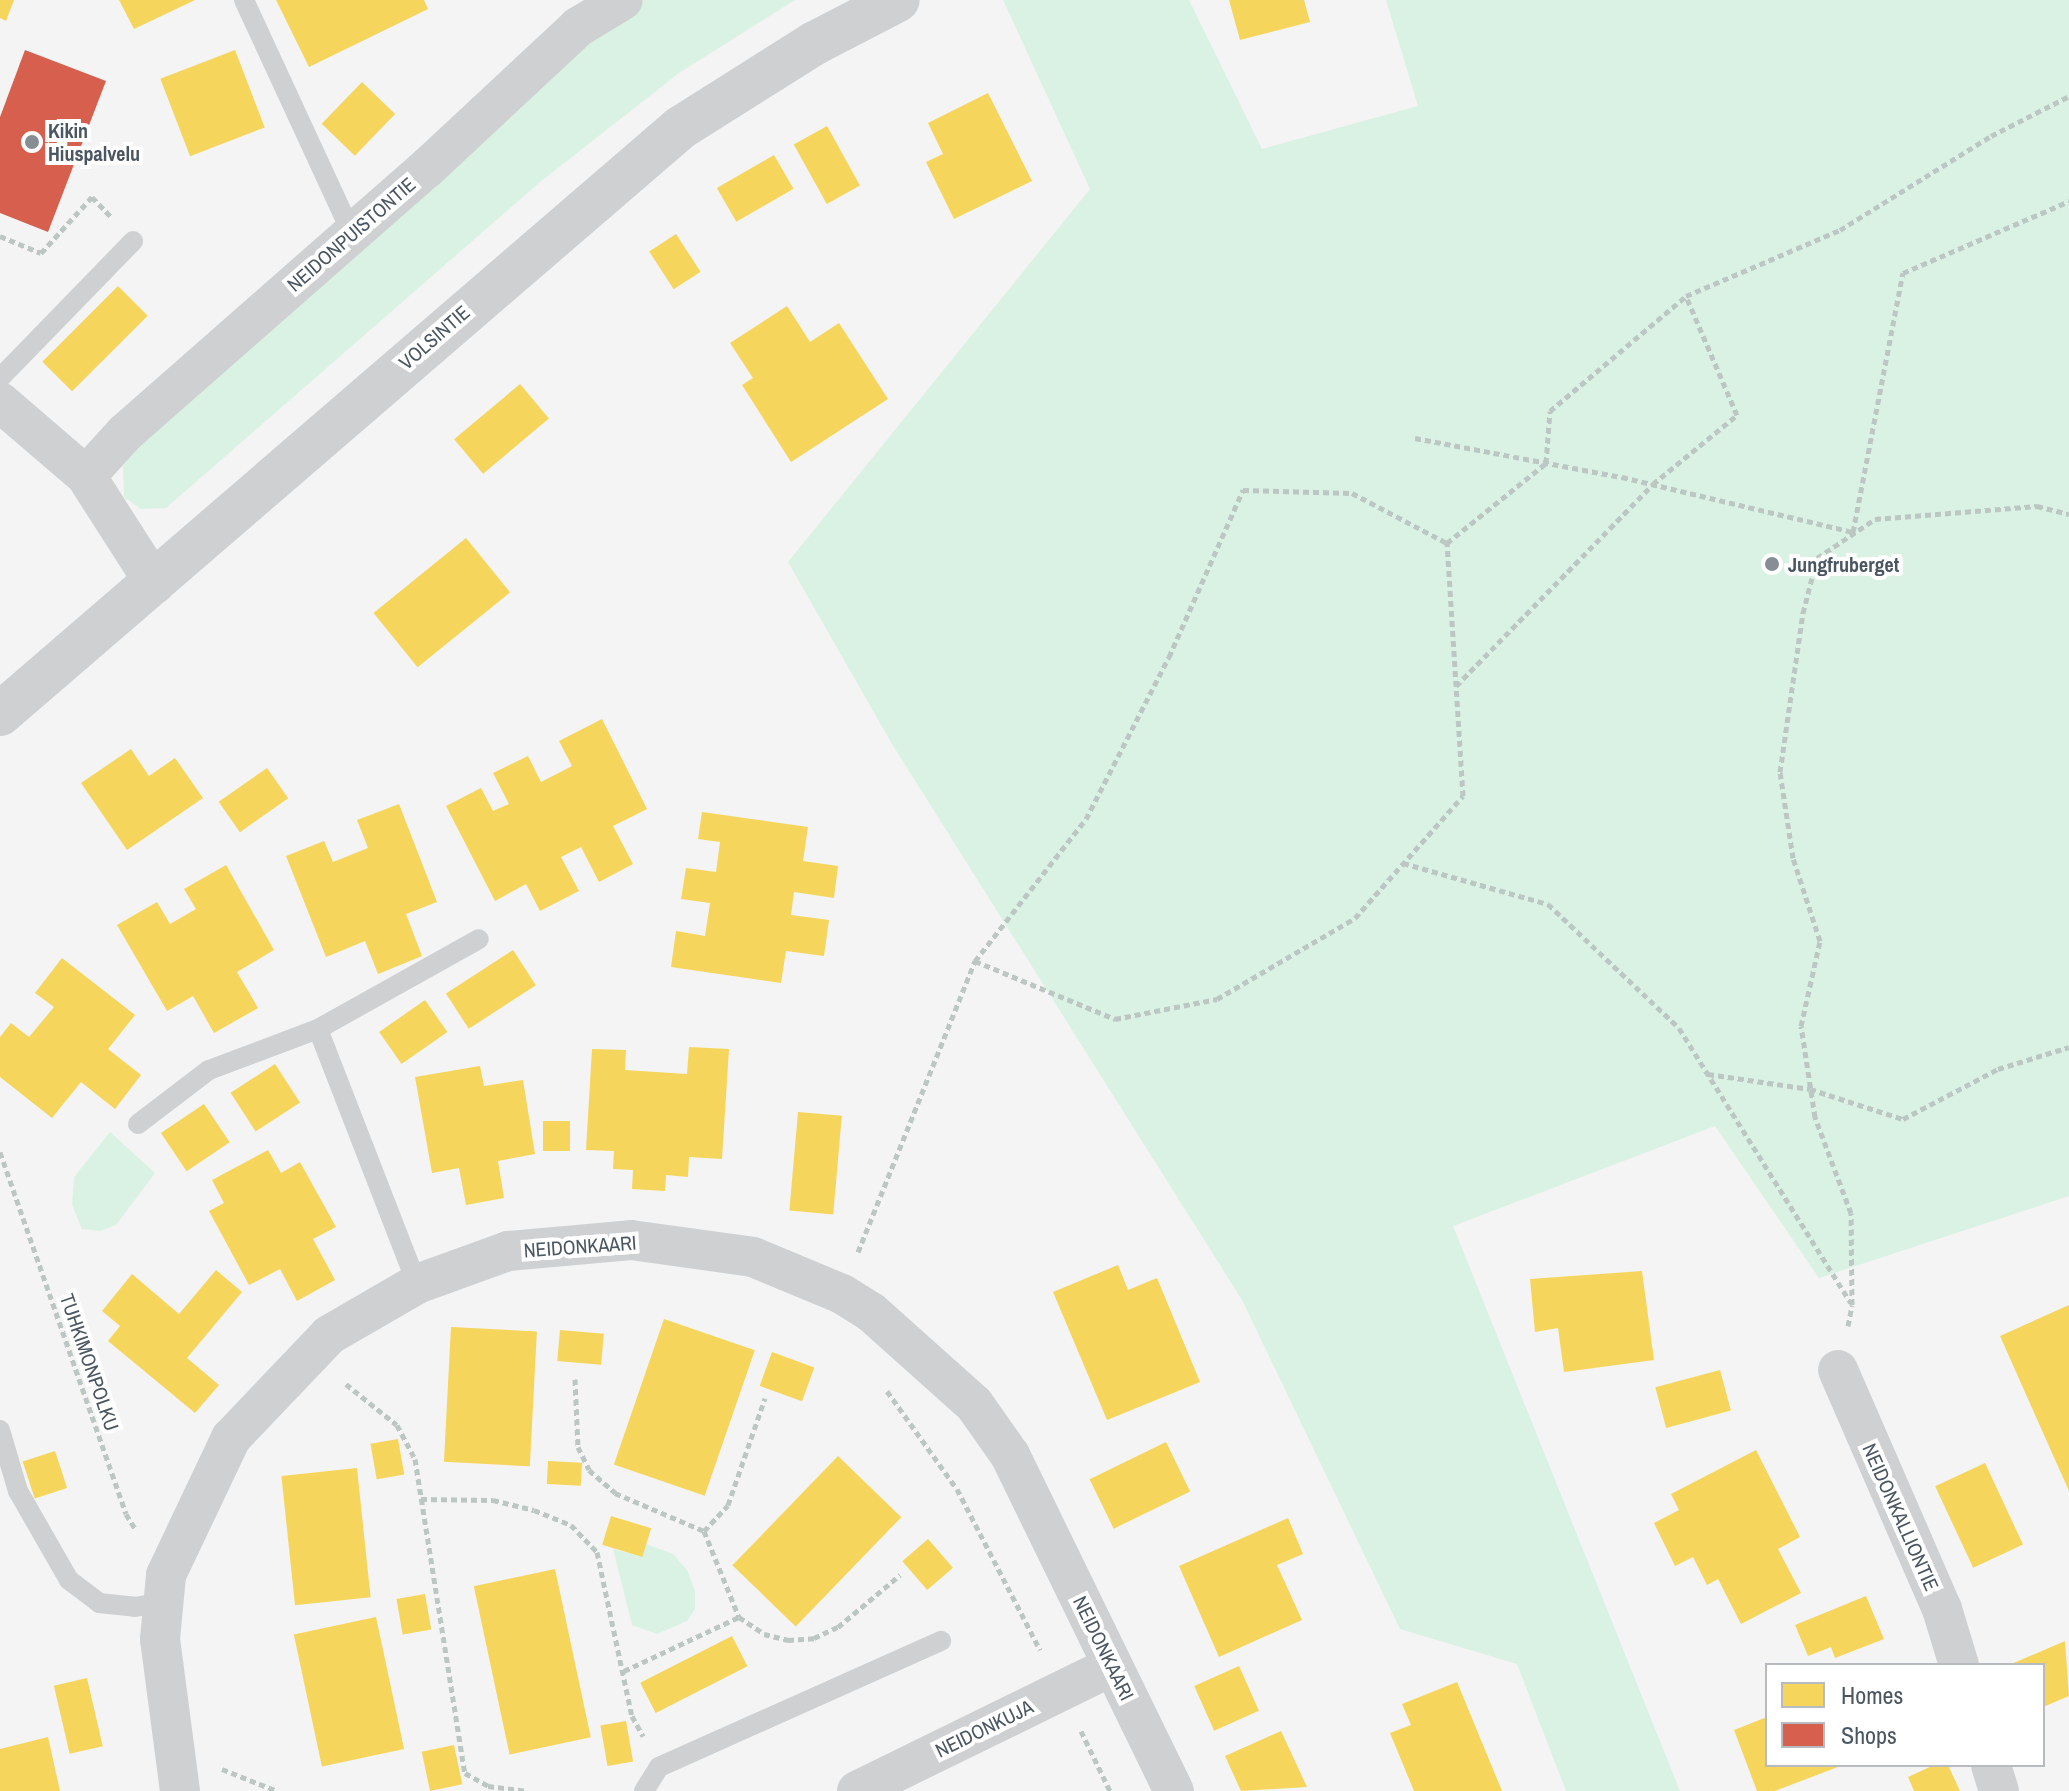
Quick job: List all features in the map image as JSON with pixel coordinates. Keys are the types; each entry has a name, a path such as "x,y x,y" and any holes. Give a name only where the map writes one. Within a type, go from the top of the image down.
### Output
{"street":[{"name":"NEIDONPUISTONTIE","path":"86,476 125,433 352,234 578,27 623,0"},
{"name":"VOLSINTIE","path":"0,714 155,584 513,267 680,128 815,43 898,0"},
{"path":"0,402 86,476 155,584"},
{"name":"NEIDONKAARI","path":"180,1791 160,1639 164,1588 231,1438 329,1335 417,1284 508,1251 631,1240 753,1257 842,1294 871,1312 974,1404 1010,1455 1174,1791"},
{"name":"NEIDONKALLIONTIE","path":"1838,1370 1942,1609 1958,1663"},
{"name":"NEIDONKUJA","path":"857,1791 902,1781 1061,1690 1112,1666"},
{"path":"1992,1767 1999,1791"}],"lane":[{"path":"244,0 352,234"},
{"path":"0,378 133,241"},
{"path":"138,1124 209,1070 318,1029 479,939"},
{"path":"318,1029 417,1284"},
{"path":"0,1430 18,1491 69,1580 99,1603 135,1607 164,1588"},
{"path":"644,1791 659,1767 941,1641"}],"path":[{"path":"1447,543 1546,463 1550,411 1686,296 1840,230 1991,136 2069,96"},
{"path":"0,236 41,253 92,197 133,241"},
{"path":"1853,532 1903,273 2069,201"},
{"path":"1456,686 1653,484 1737,415 1686,296"},
{"path":"1415,438 1653,484 1853,532"},
{"path":"842,1294 975,961 1086,819 1169,657 1243,490 1352,493 1447,543"},
{"path":"1838,1370 1852,1305 1851,1213 1810,1089 1801,1026 1820,941 1793,858 1780,772 1800,628 1817,558 1875,519 2037,506 2069,514"},
{"path":"975,961 1115,1019 1217,999 1355,918 1463,796 1447,543"},
{"path":"1403,863 1548,904 1679,1028 1852,1305"},
{"path":"1708,1074 1810,1089 1903,1119 1998,1069 2069,1047"},
{"name":"TUHKIMONPOLKU","path":"0,1152 126,1514 164,1588"},
{"path":"310,1355 397,1425 415,1459 465,1773 488,1786 526,1791"},
{"path":"575,1379 578,1447 589,1470 615,1493 704,1531 739,1617 764,1634 788,1640 814,1638 838,1627 900,1575"},
{"path":"881,1383 957,1489 1110,1791"},
{"path":"704,1531 728,1505 765,1398"},
{"path":"421,1499 493,1500 571,1525 597,1552 632,1716 659,1767"},
{"path":"624,1671 739,1617"}],"green space":[{"path":"643,0 795,0 679,73 540,182 166,508 141,509 124,497 123,466 138,446 584,40"},
{"path":"1003,0 1189,0 1262,149 1418,106 1386,0 2069,0 2069,1196 1819,1278 1715,1126 1453,1226 1680,1791 1566,1791 1517,1664 1400,1629 1242,1300 892,744 788,562 1090,189"},
{"path":"110,1132 155,1173 116,1225 100,1231 82,1229 72,1205 74,1177"},
{"path":"646,1544 673,1554 687,1570 695,1591 695,1609 687,1621 657,1634 632,1625 613,1549 642,1557"}],"building: Homes":[{"path":"0,0 14,0 6,21 0,18"},
{"path":"119,0 195,0 134,29"},
{"path":"276,0 424,0 428,9 309,67"},
{"path":"1229,0 1304,0 1310,22 1240,40"},
{"path":"235,50 265,127 190,156 160,79"},
{"path":"362,82 395,114 355,156 322,124"},
{"path":"988,93 1032,181 954,219 926,162 943,154 928,123"},
{"path":"827,126 860,185 827,204 794,144"},
{"path":"774,155 794,189 736,222 717,188"},
{"path":"676,234 701,272 674,289 649,251"},
{"path":"118,286 148,316 72,391 42,362"},
{"path":"787,306 810,342 839,323 888,399 791,462 742,385 753,378 730,343"},
{"path":"520,384 549,418 483,474 454,439"},
{"path":"466,538 510,592 418,667 374,613"},
{"path":"602,719 647,809 613,826 633,864 599,882 581,847 561,857 579,891 540,911 526,884 495,901 446,806 481,788 493,811 509,804 493,773 528,756 541,782 572,766 559,741"},
{"path":"131,749 149,776 175,758 203,798 127,850 81,783"},
{"path":"267,768 288,798 240,832 219,802"},
{"path":"399,804 437,902 406,914 422,956 378,974 365,941 326,957 286,856 324,841 333,862 368,848 357,820"},
{"path":"702,812 808,827 803,861 838,866 834,898 794,892 791,915 829,920 824,956 786,951 781,983 671,967 676,931 705,936 710,903 681,899 686,868 716,872 720,842 698,839"},
{"path":"226,865 274,950 237,972 258,1008 214,1033 193,996 167,1011 117,925 157,902 170,924 196,909 184,889"},
{"path":"513,950 536,985 469,1029 446,994"},
{"path":"62,958 135,1015 108,1049 141,1075 115,1109 81,1082 52,1118 0,1077 0,1037 11,1023 29,1037 54,1007 35,993"},
{"path":"425,1000 447,1032 401,1064 379,1032"},
{"path":"689,1047 729,1049 722,1159 689,1157 688,1177 666,1175 665,1191 632,1189 633,1170 613,1169 614,1151 586,1150 592,1049 626,1050 625,1070 687,1074"},
{"path":"275,1064 300,1103 256,1131 231,1093"},
{"path":"480,1066 484,1086 523,1080 535,1154 498,1161 504,1198 466,1205 459,1168 432,1173 415,1077"},
{"path":"204,1104 230,1142 187,1171 161,1133"},
{"path":"798,1112 842,1116 833,1214 789,1211"},
{"path":"543,1121 570,1121 570,1151 543,1151"},
{"path":"268,1150 281,1173 300,1162 336,1227 313,1239 335,1280 297,1301 280,1269 249,1285 209,1211 224,1203 212,1180"},
{"path":"1118,1265 1128,1290 1157,1278 1200,1382 1107,1420 1053,1292"},
{"path":"216,1270 242,1292 187,1358 219,1385 195,1413 108,1341 120,1326 102,1311 132,1274 179,1314"},
{"path":"1642,1271 1654,1360 1564,1372 1558,1328 1535,1332 1530,1279"},
{"path":"2069,1305 2069,1491 2000,1336"},
{"path":"664,1319 755,1350 705,1496 614,1465"},
{"path":"451,1327 537,1332 530,1466 444,1462"},
{"path":"560,1330 604,1334 601,1365 557,1361"},
{"path":"772,1352 814,1367 802,1401 760,1386"},
{"path":"1720,1370 1731,1411 1666,1428 1655,1387"},
{"path":"398,1439 404,1474 377,1479 370,1444"},
{"path":"1166,1442 1190,1491 1114,1529 1090,1479"},
{"path":"1756,1450 1800,1537 1778,1549 1801,1593 1741,1624 1718,1579 1707,1585 1693,1557 1675,1566 1654,1523 1679,1510 1671,1494"},
{"path":"55,1451 67,1488 35,1499 23,1462"},
{"path":"838,1456 901,1517 796,1626 732,1565"},
{"path":"548,1461 582,1463 581,1486 547,1484"},
{"path":"1985,1463 2023,1545 1973,1568 1935,1486"},
{"path":"357,1468 371,1597 295,1605 281,1476"},
{"path":"611,1516 651,1528 642,1557 602,1545"},
{"path":"1288,1518 1303,1554 1277,1565 1302,1620 1219,1657 1179,1566"},
{"path":"928,1539 953,1568 927,1590 902,1561"},
{"path":"555,1569 591,1737 510,1754 474,1586"},
{"path":"425,1594 431,1629 403,1634 396,1599"},
{"path":"1866,1596 1884,1639 1835,1658 1831,1647 1808,1656 1795,1625"},
{"path":"376,1617 404,1749 322,1767 294,1634"},
{"path":"732,1636 747,1666 656,1713 640,1683"},
{"path":"2065,1641 2069,1696 2045,1706 2045,1663 2014,1663"},
{"path":"1239,1666 1259,1711 1214,1731 1194,1686"},
{"path":"87,1678 103,1746 70,1754 54,1686"},
{"path":"1457,1682 1502,1791 1414,1791 1390,1733 1411,1725 1402,1704"},
{"path":"1765,1718 1765,1767 1838,1767 1775,1791 1757,1791 1734,1730"},
{"path":"626,1721 633,1761 608,1766 600,1726"},
{"path":"1281,1731 1307,1787 1241,1791 1225,1756"},
{"path":"48,1737 60,1791 0,1791 0,1749"},
{"path":"454,1745 462,1784 430,1791 422,1752"},
{"path":"1930,1767 1949,1767 1960,1791 1914,1791 1908,1777"}],"building: Shops":[{"path":"25,50 106,81 48,232 0,213 0,117"}],"place":[{"name":"Kikin Hiuspalvelu","path":"32,142"},
{"name":"Jungfruberget","path":"1772,564"}]}
